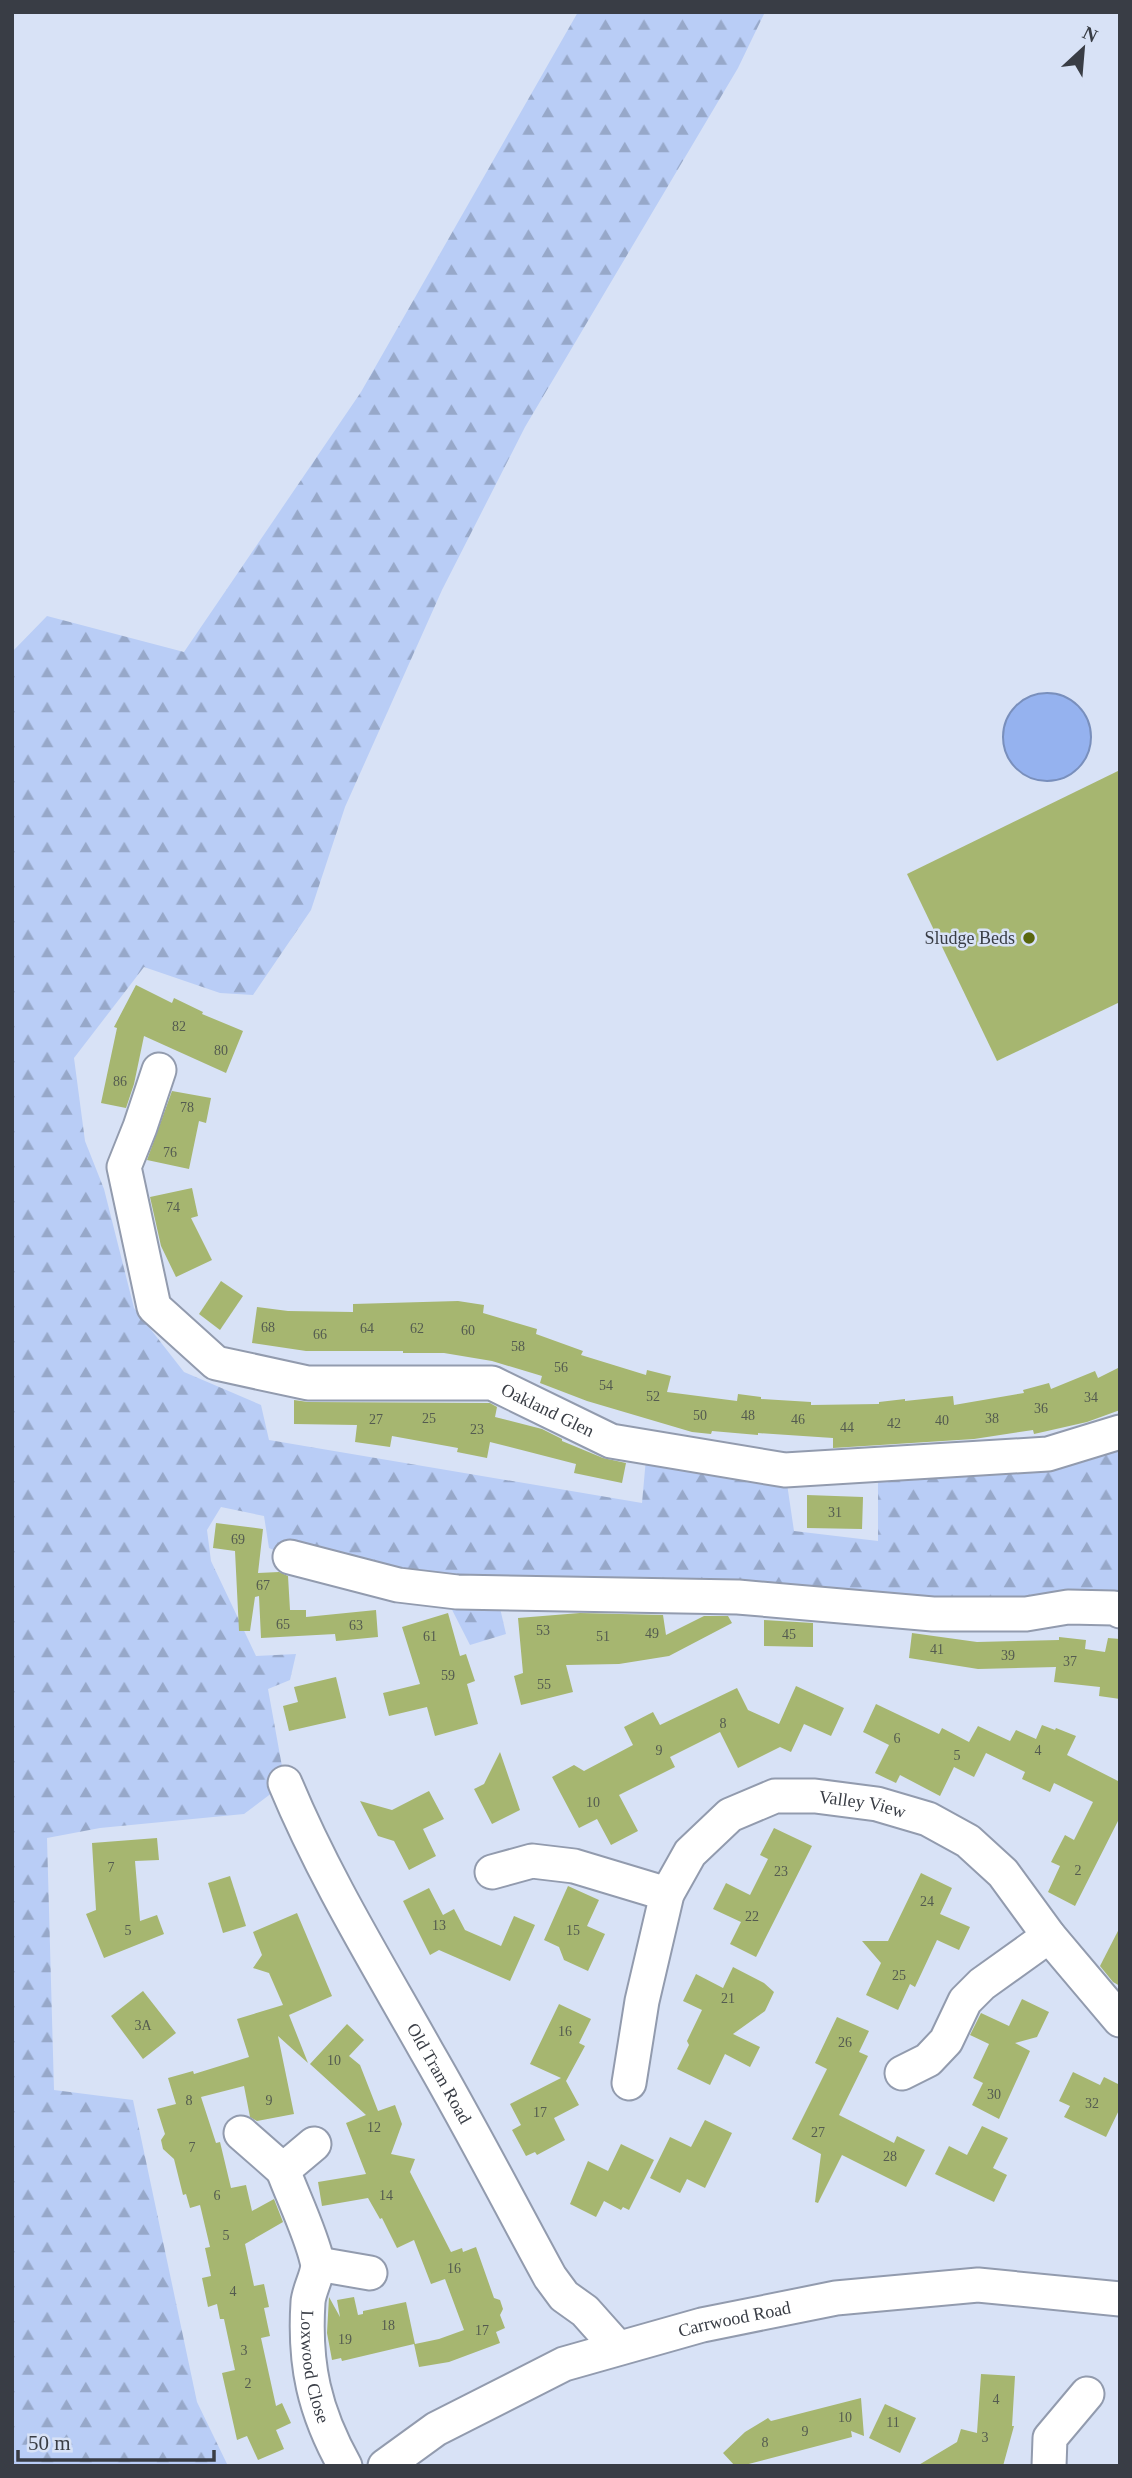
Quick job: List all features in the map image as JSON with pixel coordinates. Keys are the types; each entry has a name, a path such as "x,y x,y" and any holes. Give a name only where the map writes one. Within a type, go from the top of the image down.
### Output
{"street":[{"name":"Oakland Glen","path":"159,1070 124,1167 154,1307 216,1363 308,1383 492,1383 611,1441 785,1470 1048,1454 1120,1432"},
{"path":"290,1557 398,1584 457,1592 738,1597 933,1614 1026,1614 1068,1606 1114,1608 1120,1611"},
{"name":"Old Tram Road","path":"285,1783 305,1832 337,1893 431,2057 550,2277 564,2296 585,2311 618,2348"},
{"name":"Valley View","path":"629,2083 642,2001 667,1894 690,1853 730,1815 775,1796 815,1796 877,1804 928,1819 968,1841 1003,1873 1049,1936 1120,2020"},
{"path":"492,1872 532,1861 575,1866 667,1894"},
{"path":"902,2073 928,2060 946,2041 965,2001 982,1984 1049,1936"},
{"path":"241,2133 283,2171 318,2264 370,2273"},
{"path":"283,2171 314,2144"},
{"name":"Loxwood Close","path":"318,2264 309,2292 306,2327 309,2375 328,2436 345,2466"},
{"name":"Carrwood Road","path":"385,2466 436,2429 564,2364 702,2325 836,2298 978,2285 1118,2299"},
{"path":"1049,2466 1050,2438 1087,2394"}],"green space":[{"path":"578,12 765,12 738,68 525,427 442,590 345,807 311,910 253,995 220,993 144,967 74,1058 85,1141 104,1189 134,1308 184,1372 261,1405 269,1440 642,1503 647,1447 785,1470 794,1531 878,1541 878,1464 1120,1432 1120,1610 497,1595 506,1634 470,1645 446,1598 290,1557 269,1548 264,1516 221,1507 207,1530 211,1561 256,1656 296,1654 290,1680 268,1689 285,1783 244,1814 100,1828 47,1838 54,2090 133,2100 197,2402 228,2466 12,2466 12,652 47,616 184,652 361,392"}],"shaded area":[{"path":"1047,693 1064,696 1078,706 1088,720 1091,737 1088,754 1078,768 1064,778 1047,781 1030,778 1016,768 1006,754 1003,737 1006,720 1016,706 1030,696"}],"building":[{"name":"Sludge Beds","path":"1120,770 1120,1002 997,1061 907,874"},
{"path":"136,985 172,1003 174,998 203,1012 202,1014 243,1031 226,1073 144,1036 126,1108 101,1103 117,1028 114,1027"},
{"path":"172,1091 211,1098 206,1123 199,1121 189,1169 147,1160"},
{"path":"192,1188 198,1216 191,1218 212,1260 176,1277 161,1246 150,1197"},
{"path":"221,1281 243,1296 220,1330 199,1314"},
{"path":"458,1301 484,1305 483,1313 537,1329 536,1334 583,1351 581,1355 646,1375 647,1370 671,1376 667,1392 737,1401 738,1394 761,1399 811,1402 811,1405 879,1404 905,1399 953,1396 954,1405 1024,1393 1023,1390 1049,1383 1051,1389 1095,1371 1098,1378 1120,1367 1120,1410 1087,1422 1034,1434 1033,1430 974,1439 833,1448 833,1438 692,1432 587,1401 540,1383 542,1376 492,1361 444,1353 306,1351 252,1343 257,1307 288,1311 353,1312 353,1304"},
{"path":"294,1400 490,1403 497,1407 495,1417 542,1429 562,1441 603,1458 626,1463 622,1483 574,1473 576,1464 490,1442 487,1458 457,1452 458,1448 392,1436 390,1447 355,1442 357,1425 294,1424"},
{"path":"807,1495 863,1497 862,1529 807,1528"},
{"path":"216,1523 263,1529 258,1573 279,1572 288,1576 290,1610 306,1610 306,1617 376,1610 378,1637 336,1641 335,1634 261,1638 259,1596 255,1597 250,1631 239,1631 235,1551 213,1548"},
{"path":"448,1613 460,1656 466,1654 475,1681 467,1684 478,1724 435,1736 427,1707 389,1716 383,1693 420,1684 402,1627"},
{"path":"580,1613 663,1615 666,1635 704,1616 728,1616 732,1623 669,1656 619,1664 566,1665 573,1692 521,1705 514,1676 523,1673 518,1618"},
{"path":"764,1620 813,1623 813,1647 764,1646"},
{"path":"912,1633 977,1642 1059,1640 1059,1637 1086,1640 1085,1649 1105,1652 1108,1638 1120,1639 1120,1699 1099,1696 1100,1687 1054,1682 1056,1667 978,1669 909,1658"},
{"path":"336,1677 346,1718 289,1731 283,1706 298,1702 294,1687"},
{"path":"796,1686 844,1708 831,1736 804,1724 791,1752 780,1747 738,1768 720,1732 670,1757 675,1767 619,1795 638,1831 611,1845 597,1819 579,1828 552,1777 574,1765 584,1771 633,1745 624,1727 653,1712 660,1725 737,1688 748,1710 779,1724"},
{"path":"876,1704 939,1734 942,1728 969,1742 978,1726 1010,1741 1016,1730 1036,1739 1042,1725 1076,1736 1067,1755 1120,1782 1120,1817 1075,1906 1048,1892 1060,1866 1051,1862 1065,1835 1074,1840 1093,1802 1054,1783 1050,1792 1022,1779 1025,1772 986,1753 974,1777 954,1767 940,1796 900,1775 896,1783 875,1773 889,1745 863,1732"},
{"path":"500,1752 520,1810 492,1824 474,1789 484,1784"},
{"path":"429,1791 444,1819 423,1829 436,1856 409,1870 394,1841 378,1836 360,1801 392,1810"},
{"path":"774,1828 812,1846 756,1957 730,1944 741,1922 713,1909 726,1883 750,1895 768,1859 760,1855"},
{"path":"157,1838 159,1860 135,1861 140,1921 157,1915 164,1934 104,1958 86,1914 96,1910 92,1843"},
{"path":"921,1873 952,1888 940,1914 970,1927 959,1950 937,1940 915,1987 910,1984 898,2010 866,1995 881,1963 862,1941 888,1941"},
{"path":"230,1876 246,1926 223,1933 208,1883"},
{"path":"568,1886 599,1900 587,1926 605,1934 588,1971 564,1960 559,1947 544,1940"},
{"path":"429,1888 443,1915 454,1909 465,1930 501,1946 514,1916 535,1925 510,1981 439,1950 430,1955 403,1901"},
{"path":"297,1913 332,1996 289,2015 308,2063 278,2036 294,2114 257,2121 250,2117 244,2086 201,2097 216,2143 220,2142 231,2188 246,2185 252,2211 274,2199 283,2222 245,2244 254,2286 264,2284 269,2307 264,2308 270,2336 261,2338 276,2406 282,2403 291,2423 276,2430 284,2449 258,2460 247,2436 237,2440 222,2373 235,2370 224,2319 220,2319 217,2304 208,2307 202,2278 211,2276 205,2248 210,2247 200,2205 190,2208 186,2194 183,2195 174,2159 163,2149 161,2140 165,2134 157,2109 176,2104 168,2078 193,2071 194,2074 249,2057 237,2019 283,2005 269,1973 253,1968 262,1955 253,1932"},
{"path":"1120,1927 1120,1986 1113,1982 1100,1966"},
{"path":"733,1967 764,1983 774,1992 765,2011 733,2034 760,2047 750,2067 725,2054 710,2085 677,2069 702,2010 683,2001 696,1974 723,1988"},
{"path":"143,1991 176,2033 143,2059 111,2016"},
{"path":"1022,1999 1049,2012 1037,2037 1015,2043 1030,2051 999,2119 972,2105 983,2083 973,2078 989,2044 970,2035 981,2013 1009,2026"},
{"path":"559,2004 591,2019 579,2043 585,2046 566,2081 579,2105 554,2118 565,2140 537,2155 535,2152 526,2156 512,2130 521,2125 510,2104 561,2078 530,2064"},
{"path":"837,2017 869,2031 859,2052 868,2056 839,2115 894,2143 897,2136 925,2150 906,2187 842,2155 818,2203 815,2202 821,2154 792,2139 827,2069 815,2063"},
{"path":"347,2024 364,2040 349,2056 360,2065 378,2111 395,2105 402,2124 391,2154 415,2159 410,2172 451,2252 462,2248 463,2252 476,2247 494,2298 500,2300 503,2309 500,2315 505,2328 496,2332 500,2343 449,2362 419,2367 414,2344 342,2361 341,2358 332,2360 327,2333 329,2297 340,2317 337,2300 354,2297 358,2315 363,2314 363,2311 406,2302 415,2344 464,2330 445,2279 431,2284 414,2240 397,2248 368,2198 322,2206 318,2182 366,2174 346,2123 366,2115 310,2064"},
{"path":"1073,2072 1100,2085 1104,2077 1120,2085 1120,2108 1106,2137 1064,2117 1070,2106 1059,2101"},
{"path":"705,2120 732,2133 705,2188 687,2179 680,2193 650,2178 670,2137 691,2147"},
{"path":"982,2126 1008,2138 993,2168 1007,2175 994,2202 935,2174 949,2146 967,2155"},
{"path":"621,2144 654,2160 629,2210 623,2207 621,2210 604,2201 596,2217 570,2204 588,2161 608,2171"},
{"path":"981,2374 1015,2376 1014,2426 1003,2466 917,2466 957,2442 961,2429 977,2433"},
{"path":"861,2398 864,2436 851,2431 852,2437 741,2466 735,2466 723,2453 745,2432 768,2418 771,2421"},
{"path":"885,2404 916,2418 900,2453 869,2438"}],"place":[{"name":"Sludge Beds","path":"1029,938"}]}
